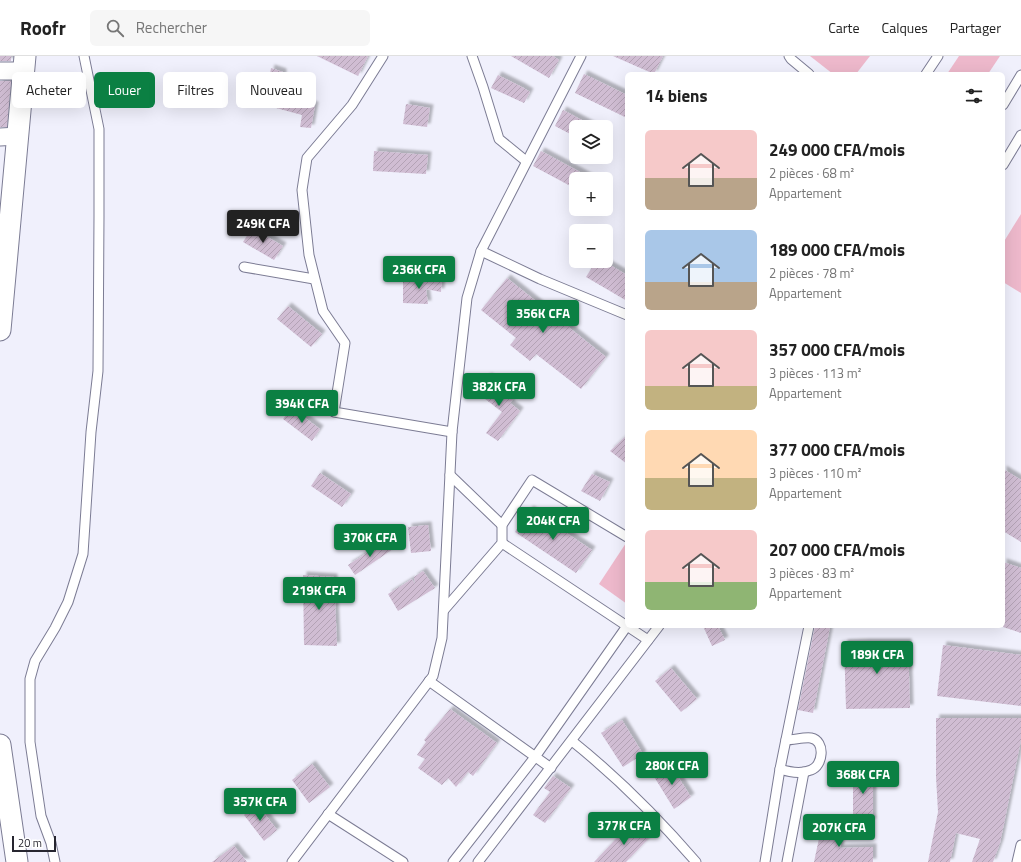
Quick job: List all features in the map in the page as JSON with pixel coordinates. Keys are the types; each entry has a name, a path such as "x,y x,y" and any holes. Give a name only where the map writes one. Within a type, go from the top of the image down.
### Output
{"street":[{"path":"0,71 25,63 9,137 0,330"},
{"path":"0,745 17,862"}],"lane":[{"path":"55,862 51,843 41,816 30,742 30,679 35,661 55,628 68,602 83,554 98,372 99,223 99,129 84,56"},
{"path":"383,56 352,104 307,158 302,190 309,255 322,311 345,343 334,412 452,432"},
{"path":"472,56 499,139 526,161"},
{"path":"292,862 433,676 442,638 452,432 467,298 481,251 581,56"},
{"path":"789,56 807,72"},
{"path":"927,72 938,56"},
{"path":"1005,102 1021,75"},
{"path":"1005,162 1021,135"},
{"path":"481,251 540,279 625,314"},
{"path":"244,267 314,279"},
{"path":"450,475 502,525"},
{"path":"444,610 502,543 502,525 532,480 625,536"},
{"path":"502,543 625,625"},
{"path":"453,862 535,757 626,628"},
{"path":"630,628 648,640"},
{"path":"478,862 658,628"},
{"path":"765,862 780,769 809,628"},
{"path":"429,681 551,768"},
{"path":"780,769 804,772 812,770 818,766 821,758 821,749 817,741 811,738 786,740"},
{"path":"572,741 598,761 664,825 696,862"},
{"path":"787,862 804,772"},
{"path":"328,814 403,862"},
{"path":"1017,862 1021,845"}],"shaded area":[{"path":"810,56 870,56 858,72 830,72"},
{"path":"959,56 1000,56 989,72 948,72"},
{"path":"1021,214 1021,293 1005,283 1005,240"},
{"path":"625,545 625,603 599,584"}],"building":[{"path":"0,56 11,56 11,61 0,61"},
{"path":"317,56 368,56 358,76"},
{"path":"511,56 553,56 559,60 549,78"},
{"path":"613,56 663,56 655,72 649,72"},
{"path":"271,68 283,72 270,72"},
{"path":"584,74 625,94 625,117 575,93"},
{"path":"498,75 530,92 524,103 491,88"},
{"path":"0,81 11,81 7,127 0,127"},
{"path":"406,104 430,108 427,127 403,124"},
{"path":"276,108 314,108 311,128 300,127 302,115"},
{"path":"563,110 582,120 569,120 569,133 555,126"},
{"path":"374,151 428,155 426,174 373,171"},
{"path":"541,151 580,172 569,172 569,185 533,166"},
{"path":"252,228 283,246 274,260 243,242"},
{"path":"613,267 625,274 625,300 586,277 592,268"},
{"path":"507,278 606,357 581,389 536,354 530,361 510,345 516,338 481,310"},
{"path":"403,279 442,280 441,292 426,289 428,304 403,303"},
{"path":"288,306 322,334 311,347 277,319"},
{"path":"488,376 514,398 510,403 520,411 498,441 486,433 502,412 476,392"},
{"path":"292,408 320,429 312,441 283,419"},
{"path":"625,437 625,462 610,451"},
{"path":"1005,470 1021,480 1021,542 1005,532"},
{"path":"320,473 351,494 342,507 311,486"},
{"path":"592,474 610,482 600,501 581,491"},
{"path":"530,509 592,550 576,573 515,532"},
{"path":"428,525 431,551 411,553 408,527"},
{"path":"387,540 393,549 355,575 348,565"},
{"path":"1005,563 1021,568 1021,633 1005,628"},
{"path":"423,571 435,588 398,611 388,594 412,579 415,584 414,577"},
{"path":"303,575 334,577 337,646 304,645"},
{"path":"704,628 719,628 725,640 712,646"},
{"path":"815,628 830,628 813,713 798,710"},
{"path":"908,642 910,708 846,709 844,643"},
{"path":"943,645 1021,655 1021,706 937,696"},
{"path":"671,668 697,699 681,712 655,681"},
{"path":"450,709 497,743 473,776 468,772 456,787 448,778 442,785 418,768 425,759 417,755 426,742 424,740"},
{"path":"936,718 1021,718 1021,740 1000,843 993,862 972,862 980,839 956,833 950,862 928,862 938,812 936,777"},
{"path":"622,720 643,754 623,767 601,733"},
{"path":"312,764 330,787 309,803 292,780"},
{"path":"670,764 691,797 674,809 653,775"},
{"path":"853,768 873,768 873,822 853,822"},
{"path":"553,776 571,788 545,823 533,815 550,792 544,788"},
{"path":"257,804 277,830 264,841 244,815"},
{"path":"632,822 649,838 626,862 594,862"},
{"path":"822,824 843,829 840,848 873,847 873,862 814,862"},
{"path":"234,846 247,862 212,862"}]}
